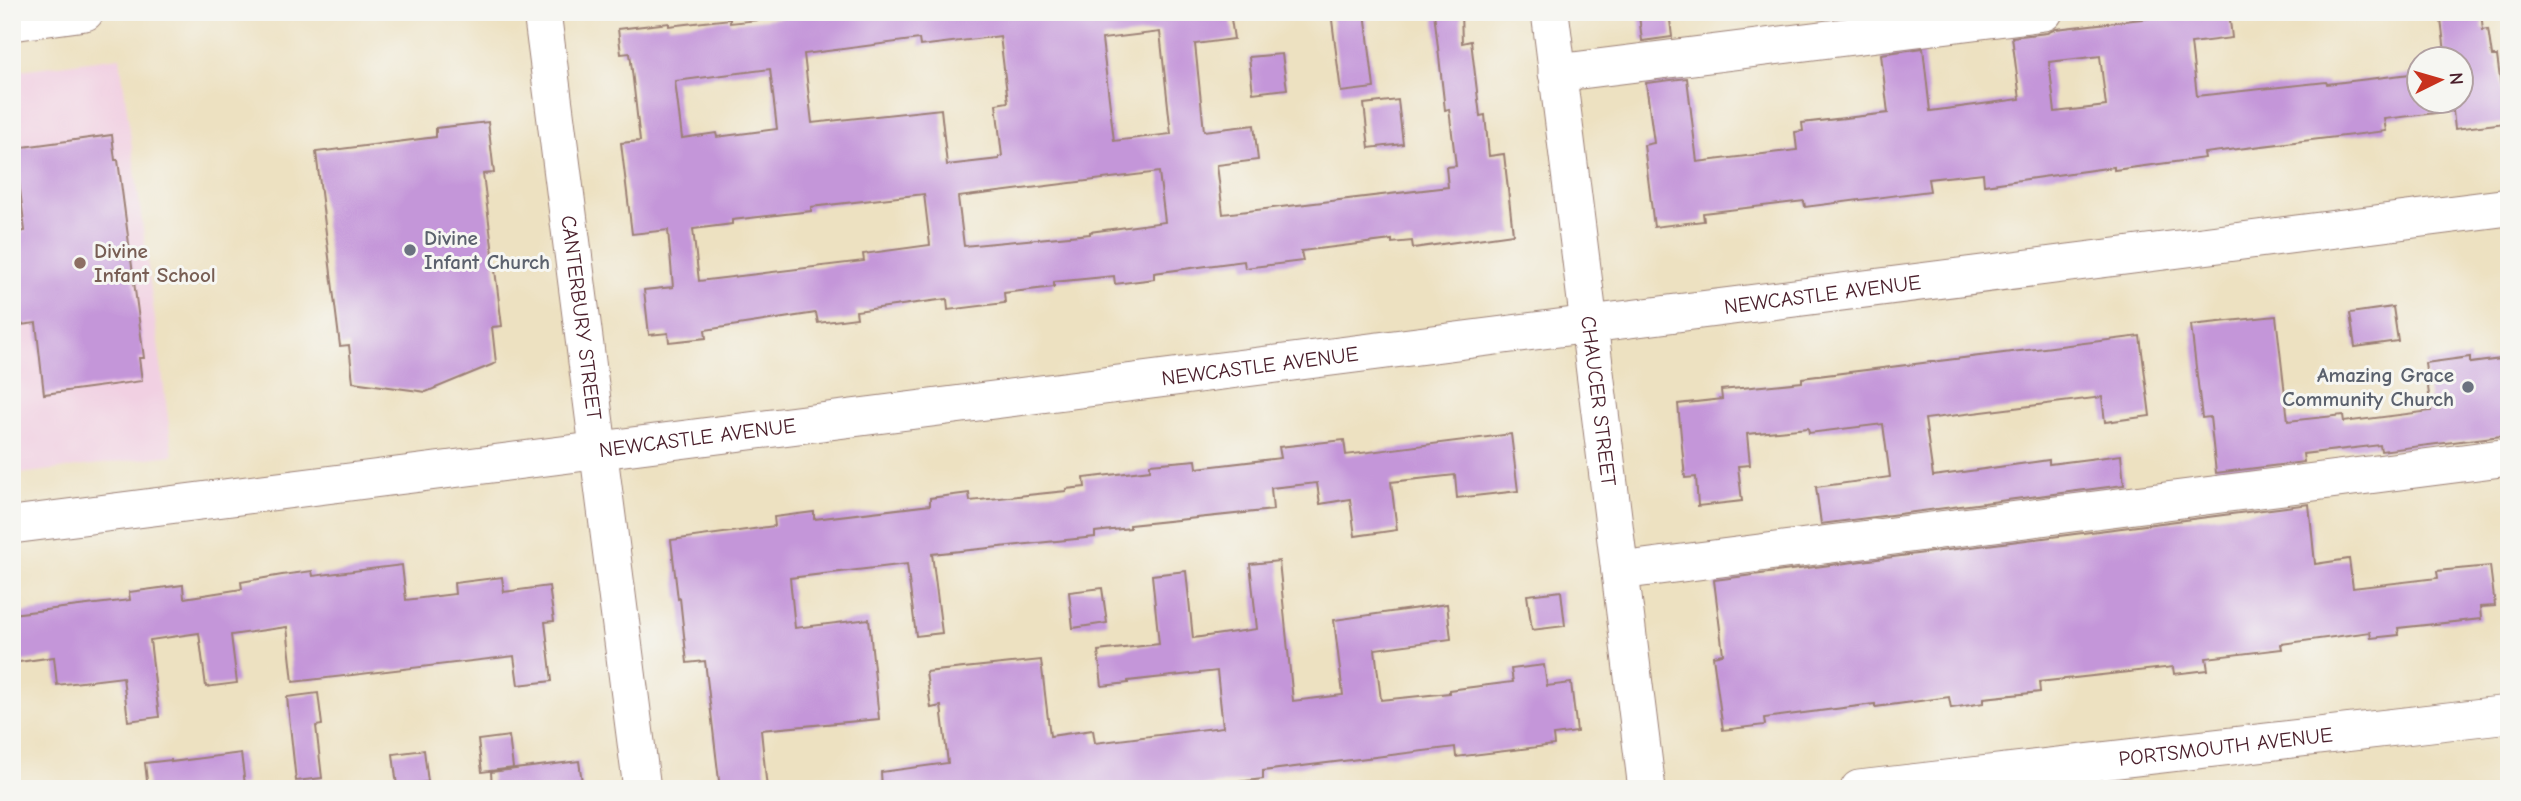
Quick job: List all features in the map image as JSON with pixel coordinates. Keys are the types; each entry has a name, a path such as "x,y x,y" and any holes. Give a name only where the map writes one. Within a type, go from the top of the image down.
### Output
{"street":[{"path":"12,22 85,12"},
{"name":"CANTERBURY STREET","path":"542,12 642,789"},
{"name":"CHAUCER STREET","path":"1550,12 1647,789"},
{"path":"1558,73 2043,12"},
{"name":"NEWCASTLE AVENUE","path":"12,525 2509,207"},
{"path":"1620,571 2509,457"},
{"name":"PORTSMOUTH AVENUE","path":"1859,789 2509,714"}],"shaded area":[{"name":"Divine Infant School","path":"120,57 173,455 12,475 12,71"}],"building":[{"path":"831,12 1230,12 1234,39 1195,44 1204,131 1254,125 1258,160 1217,165 1223,214 1448,187 1446,167 1456,166 1449,109 1445,110 1434,12 1461,12 1462,43 1471,41 1480,116 1485,115 1489,156 1504,154 1513,234 1413,248 1412,241 1392,243 1392,240 1301,251 1303,261 1245,268 1244,261 1154,273 1154,279 1115,284 1114,276 1054,282 1054,287 1004,293 1005,303 948,310 947,299 856,311 857,318 818,323 816,313 705,330 706,338 669,342 668,333 649,335 644,290 673,287 668,230 632,234 621,143 640,141 630,53 621,54 618,29 730,19 730,23","holes":["1160,32 1171,134 1114,141 1102,39","1000,36 1008,102 996,104 1002,156 999,159 947,165 941,109 812,123 804,54 919,39 920,46","770,69 777,129 717,137 716,133 682,138 675,81","1159,172 1165,222 1090,234 964,246 958,197","924,194 930,245 863,254 864,261 699,281 693,229 732,224 732,220 811,211 811,207"]},
{"path":"1331,12 1365,12 1374,88 1341,92"},
{"path":"1669,12 1672,37 1642,41 1639,15"},
{"path":"2158,12 2229,12 2232,38 2191,43 2197,96 2406,75 2406,116 2410,116 2384,119 2386,131 2204,153 2205,158 2114,170 2114,167 1984,185 1983,173 1928,179 1930,191 1805,207 1804,201 1703,213 1704,221 1654,227 1644,145 1654,143 1646,83 1687,78 1697,162 1797,150 1795,132 1803,131 1802,123 1888,113 1881,54 1923,48 1930,111 2020,99 2012,37 2047,33 2056,29 2158,17","holes":["2100,56 2106,106 2055,112 2049,62"]},
{"path":"2440,12 2481,12 2483,30 2488,29 2492,56 2497,56 2506,123 2455,129 2454,116 2476,116 2476,46 2444,46"},
{"path":"1282,54 1287,89 1253,93 1249,57"},
{"path":"1398,100 1403,144 1369,148 1364,104"},
{"name":"Divine Infant Church","path":"488,122 494,173 483,174 502,326 492,327 496,363 426,392 353,382 349,345 340,346 316,152 436,137 436,128"},
{"path":"112,135 115,160 118,160 144,358 139,358 142,381 44,394 36,323 12,326 12,233 25,231 15,148"},
{"path":"2393,307 2398,341 2355,347 2350,313"},
{"path":"2276,316 2288,421 2343,415 2344,422 2431,411 2425,363 2470,357 2470,363 2509,358 2509,435 2381,451 2380,445 2303,454 2304,462 2216,473 2210,417 2202,418 2191,325"},
{"path":"2140,336 2150,416 2105,422 2102,397 1925,419 1933,476 2049,460 2049,464 2121,455 2124,485 1821,524 1816,487 1890,477 1883,424 1809,433 1808,428 1747,434 1750,465 1738,466 1742,501 1698,506 1696,477 1685,478 1678,404 1722,399 1721,390 1802,382 1802,378"},
{"path":"1511,434 1518,491 1457,498 1455,475 1391,482 1397,530 1355,536 1350,499 1320,504 1317,483 1271,488 1273,510 1130,525 1130,528 1095,532 1095,537 932,554 942,633 916,636 907,564 790,578 795,628 869,619 879,719 761,730 767,789 720,789 705,661 687,663 671,540 775,526 774,517 814,512 814,519 930,505 930,498 969,493 970,501 1066,491 1085,487 1084,478 1150,470 1150,464 1196,460 1197,468 1281,458 1279,447 1344,440 1346,455"},
{"path":"2309,504 2315,564 2349,559 2353,588 2438,578 2437,571 2490,566 2495,606 2480,607 2481,619 2398,628 2399,635 2371,638 2370,632 2281,644 2282,649 2206,658 2208,670 2174,674 2173,667 2039,682 2040,692 1984,698 1984,703 1951,708 1949,697 1875,707 1875,704 1764,718 1765,725 1723,730 1713,656 1723,654 1714,580"},
{"path":"1279,561 1293,701 1343,695 1334,620 1447,604 1451,639 1375,649 1381,700 1449,693 1449,690 1513,682 1511,669 1544,665 1547,686 1571,683 1577,732 1553,735 1554,745 1456,757 1455,747 1263,771 1263,779 1176,789 1146,789 1145,783 1101,789 882,789 881,772 948,763 941,706 931,708 926,672 1041,660 1050,736 1093,730 1095,743 1223,727 1217,671 1102,686 1098,651 1159,644 1152,575 1186,571 1193,638 1257,629 1250,564"},
{"path":"402,565 406,600 455,594 454,583 502,577 504,592 549,586 554,621 545,622 552,681 518,685 514,656 293,682 287,627 231,635 237,683 206,687 199,633 150,640 159,717 128,721 123,677 57,685 54,657 12,663 12,614 130,600 129,592 183,585 184,598 242,589 241,582 282,575 312,571 313,576"},
{"path":"1102,588 1107,623 1073,628 1069,592"},
{"path":"1561,591 1565,626 1532,630 1527,595"},
{"path":"318,693 322,725 316,726 322,778 296,781 287,697"},
{"path":"509,736 513,768 482,772 478,740"},
{"path":"424,750 428,782 397,786 393,754"},
{"path":"241,753 245,785 214,789 148,789 145,763"},
{"path":"579,761 583,789 492,789 491,772"}],"place":[{"name":"Divine Infant Church","path":"410,250"},
{"name":"Divine Infant School","path":"80,263"},
{"name":"Amazing Grace Community Church","path":"2468,387"}]}
